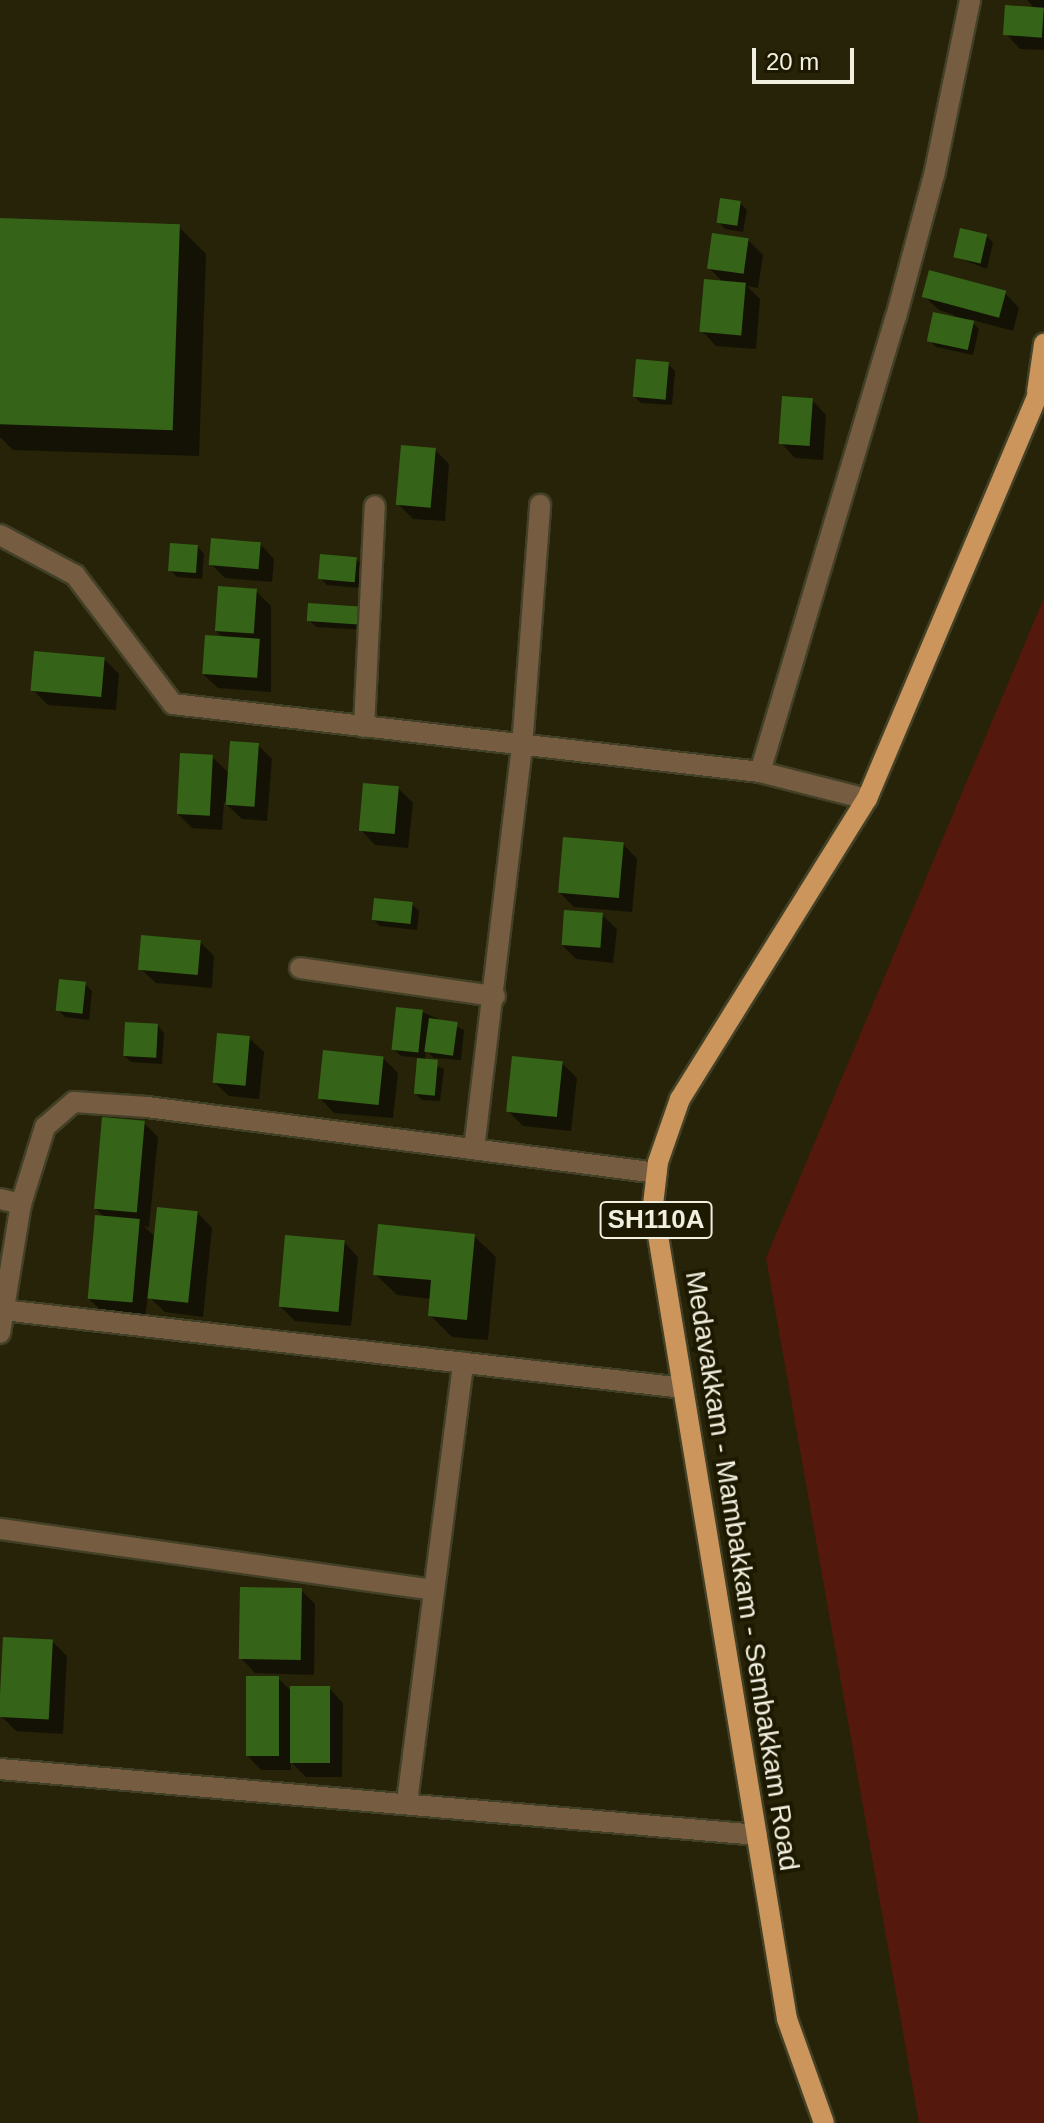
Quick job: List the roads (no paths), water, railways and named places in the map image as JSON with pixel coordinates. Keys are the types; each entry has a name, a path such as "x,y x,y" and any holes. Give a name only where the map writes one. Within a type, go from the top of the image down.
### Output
{"main road":[{"name":"Medavakkam - Mambakkam - Sembakkam Road","path":"824,2123 787,2019 653,1205 657,1173 680,1099 867,799 1041,387 1044,344"}],"street":[{"path":"760,772 900,303 935,171 970,0"},
{"path":"474,1149 495,996 522,747 540,505"},
{"path":"364,727 375,506"},
{"path":"0,535 75,575 173,704 522,747 760,772 867,799"},
{"path":"300,968 495,996"},
{"path":"0,1333 21,1204 45,1127 74,1102 147,1107 657,1173"},
{"path":"0,1199 21,1204"},
{"path":"3,1310 683,1388"},
{"path":"407,1802 463,1363"},
{"path":"0,1529 434,1590"},
{"path":"0,1769 407,1802 757,1835"}]}
